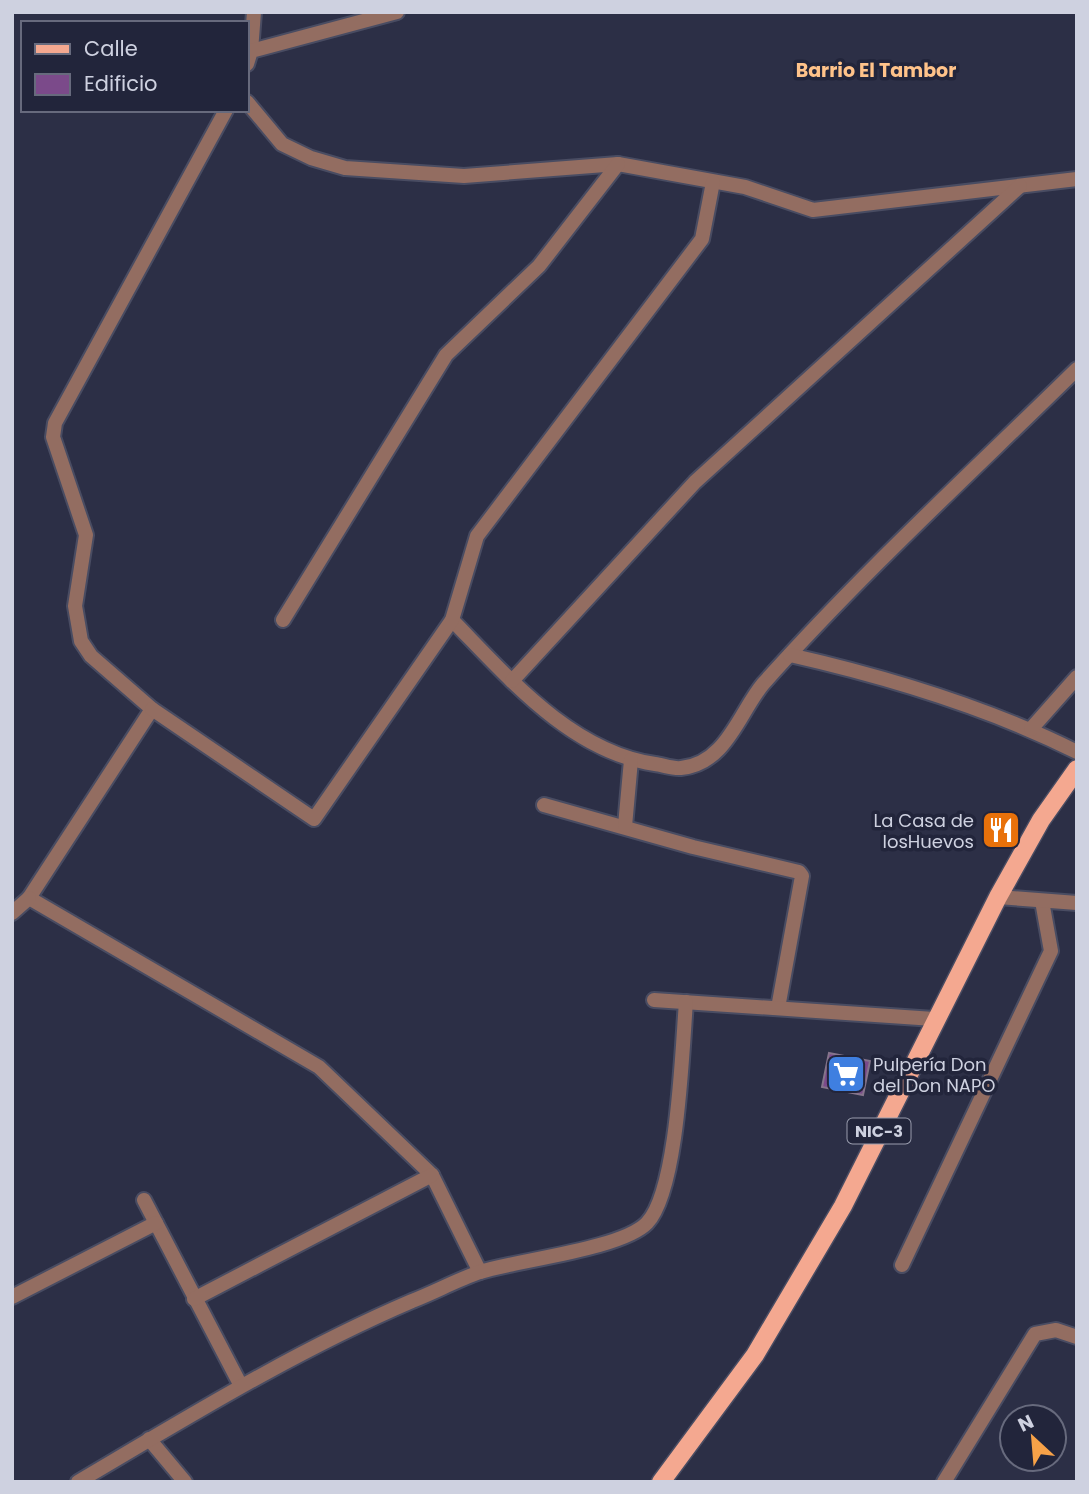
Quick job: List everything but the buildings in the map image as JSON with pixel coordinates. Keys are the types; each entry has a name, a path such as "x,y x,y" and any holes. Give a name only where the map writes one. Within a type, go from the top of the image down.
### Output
{"main road":[{"name":"NIC-3","path":"661,1482 762,1344 843,1206 934,1019 998,897 1041,820 1077,769"}],"street":[{"path":"254,12 249,58 397,12"},
{"path":"248,103 282,144 311,158 345,168 464,176 618,164 745,187 813,210 1077,179"},
{"path":"225,112 55,423 54,437 86,536 75,606 81,641 91,656 152,709 314,819 452,620 477,536 702,239 713,182"},
{"path":"283,620 446,355 539,266 618,164"},
{"path":"512,681 695,482 1020,186"},
{"path":"452,620 512,681 568,728 631,761 682,768 713,755 735,729 758,690 790,655 1077,369"},
{"path":"790,655 859,670 1031,729 1077,752"},
{"path":"1031,729 1077,677"},
{"path":"12,913 29,898 152,709"},
{"path":"625,826 631,761"},
{"path":"544,805 693,847 799,872 802,876 778,1008"},
{"path":"998,897 1077,903"},
{"path":"29,898 319,1068 432,1175 480,1272"},
{"path":"902,1265 1051,951 1042,901"},
{"path":"654,1000 934,1019"},
{"path":"78,1482 240,1384 345,1330 480,1272 621,1238 647,1223 662,1190 674,1143 686,1002"},
{"path":"194,1299 432,1175"},
{"path":"144,1200 240,1384"},
{"path":"12,1297 156,1223"},
{"path":"944,1482 1035,1334 1056,1331 1077,1337"},
{"path":"149,1439 185,1482"}],"place":[{"name":"La Casa de losHuevos","path":"1001,830"},
{"name":"Pulpería Don del Don NAPO","path":"846,1074"}],"district":[{"name":"Barrio El Tambor","path":"876,70"}]}
